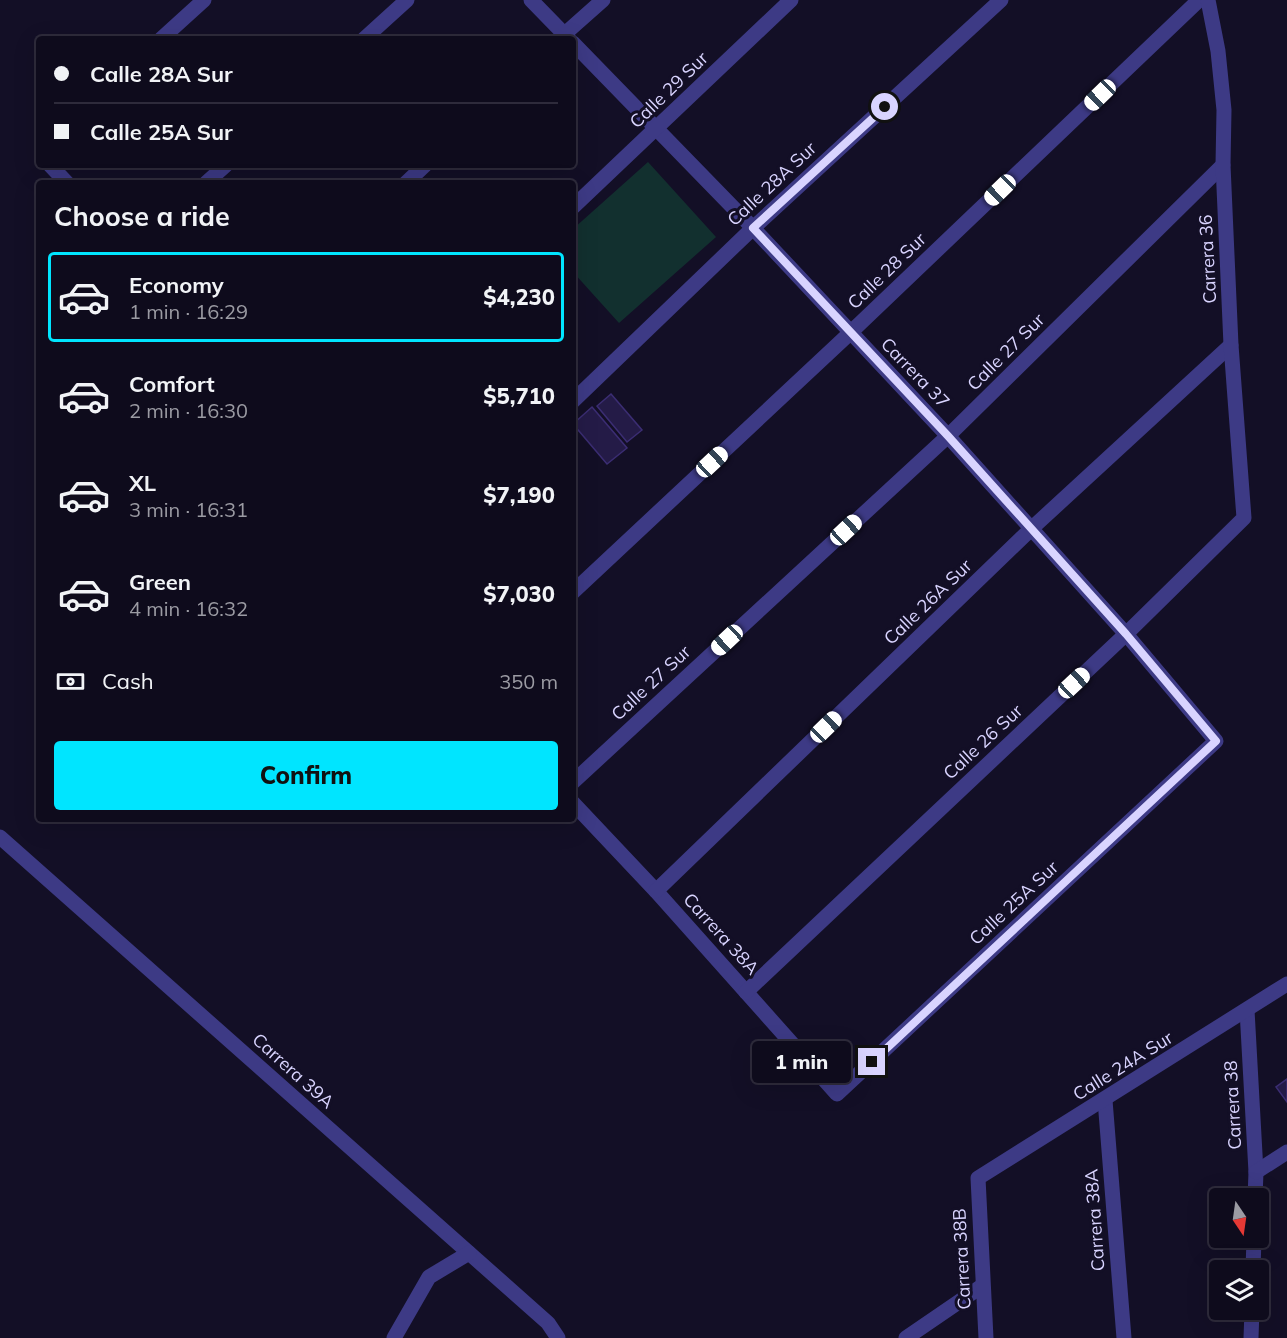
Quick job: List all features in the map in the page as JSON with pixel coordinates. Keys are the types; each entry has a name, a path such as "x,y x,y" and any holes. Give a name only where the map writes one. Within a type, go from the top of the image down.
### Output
{"street":[{"path":"164,36 204,0"},
{"path":"367,36 407,0"},
{"name":"Carrera 37","path":"531,0 563,36"},
{"path":"569,36 603,0"},
{"name":"Calle 29 Sur","path":"576,204 791,0"},
{"name":"Calle 28A Sur","path":"576,398 753,228 1001,0"},
{"name":"Calle 28 Sur","path":"576,589 850,333 1199,0"},
{"name":"Carrera 36","path":"1208,0 1218,51 1224,110 1223,165 1231,345 1244,518"},
{"name":"Carrera 37","path":"576,49 753,228 948,436 1126,634 1216,741"},
{"name":"Calle 27 Sur","path":"576,779 948,436 1223,165"},
{"path":"53,168 64,180"},
{"path":"209,180 223,168"},
{"path":"409,180 422,168"},
{"name":"Calle 26A Sur","path":"656,891 1031,529 1231,345"},
{"name":"Calle 26 Sur","path":"746,992 1126,634 1244,518"},
{"name":"Calle 25A Sur","path":"837,1094 1216,741"},
{"name":"Carrera 38A","path":"576,806 656,891 837,1094"},
{"name":"Carrera 39A","path":"0,837 548,1323 558,1338"},
{"name":"Calle 24A Sur","path":"978,1178 1287,984"},
{"name":"Carrera 38","path":"1247,1010 1255,1188"},
{"name":"Carrera 38A","path":"1105,1100 1124,1338"},
{"path":"1256,1172 1287,1152"},
{"name":"Carrera 38B","path":"978,1178 986,1338"},
{"path":"394,1338 429,1277 469,1253"},
{"path":"906,1338 982,1286"},
{"path":"1251,1338 1252,1320"}],"green space":[{"path":"648,162 716,237 619,323 576,275 576,226"}],"building":[{"path":"611,394 642,430 627,442 597,406"},
{"path":"592,407 627,448 607,464 576,428 576,421"},
{"path":"1287,1079 1287,1102 1276,1087"}],"route":[{"path":"872,1062 1216,741 1126,634 948,436 753,228 885,107"}]}
